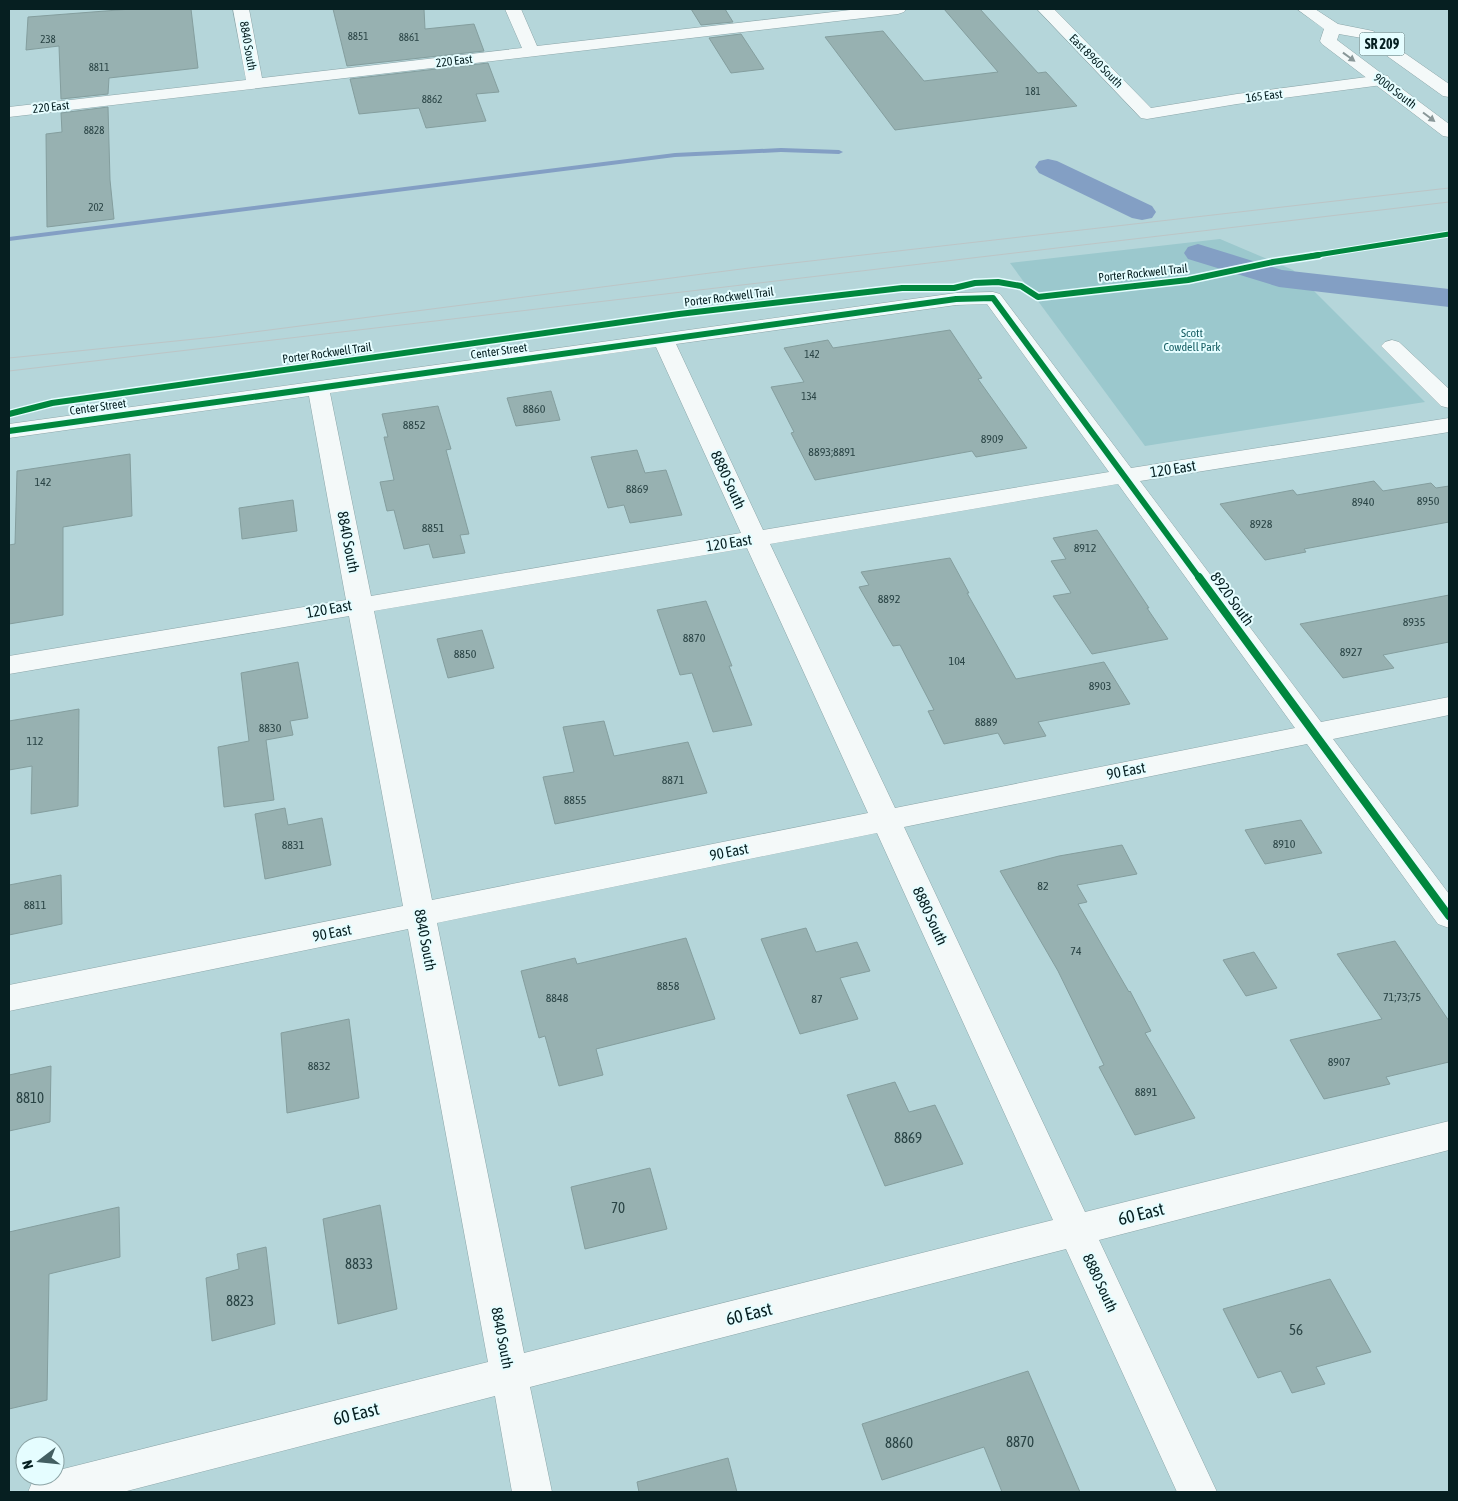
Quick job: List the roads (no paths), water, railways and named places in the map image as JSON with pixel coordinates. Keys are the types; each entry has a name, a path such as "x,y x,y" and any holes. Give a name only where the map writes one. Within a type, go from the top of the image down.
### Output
{"street":[{"name":"8840 South","path":"241,9 255,84"},
{"path":"513,9 532,52"},
{"name":"220 East","path":"9,112 532,52 788,15 898,9"},
{"name":"East 8960 South","path":"1045,9 1147,114"},
{"name":"SR 209","path":"1305,9 1332,28 1367,34 1449,92"},
{"name":"9000 South","path":"1332,28 1328,41 1449,132"},
{"name":"165 East","path":"1147,114 1237,99 1382,80"},
{"name":"Center Street","path":"9,431 956,299 993,298"},
{"name":"8920 South","path":"993,298 1449,916"},
{"name":"8880 South","path":"663,340 1197,1492"},
{"path":"1392,346 1449,401"},
{"name":"8840 South","path":"318,388 532,1492"},
{"name":"120 East","path":"9,664 1124,476 1449,425"},
{"name":"90 East","path":"9,998 1449,706"},
{"name":"60 East","path":"48,1492 1449,1135"}],"waterway":[{"path":"9,239 675,155 781,150 839,152"},
{"path":"1048,167 1142,212"},
{"path":"1198,253 1279,278 1449,298"}],"tram line":[{"path":"9,358 215,337 749,268 1449,188"},
{"path":"9,371 1449,202"}],"park label":[{"name":"Scott Cowdell Park","path":"1192,340"}]}
